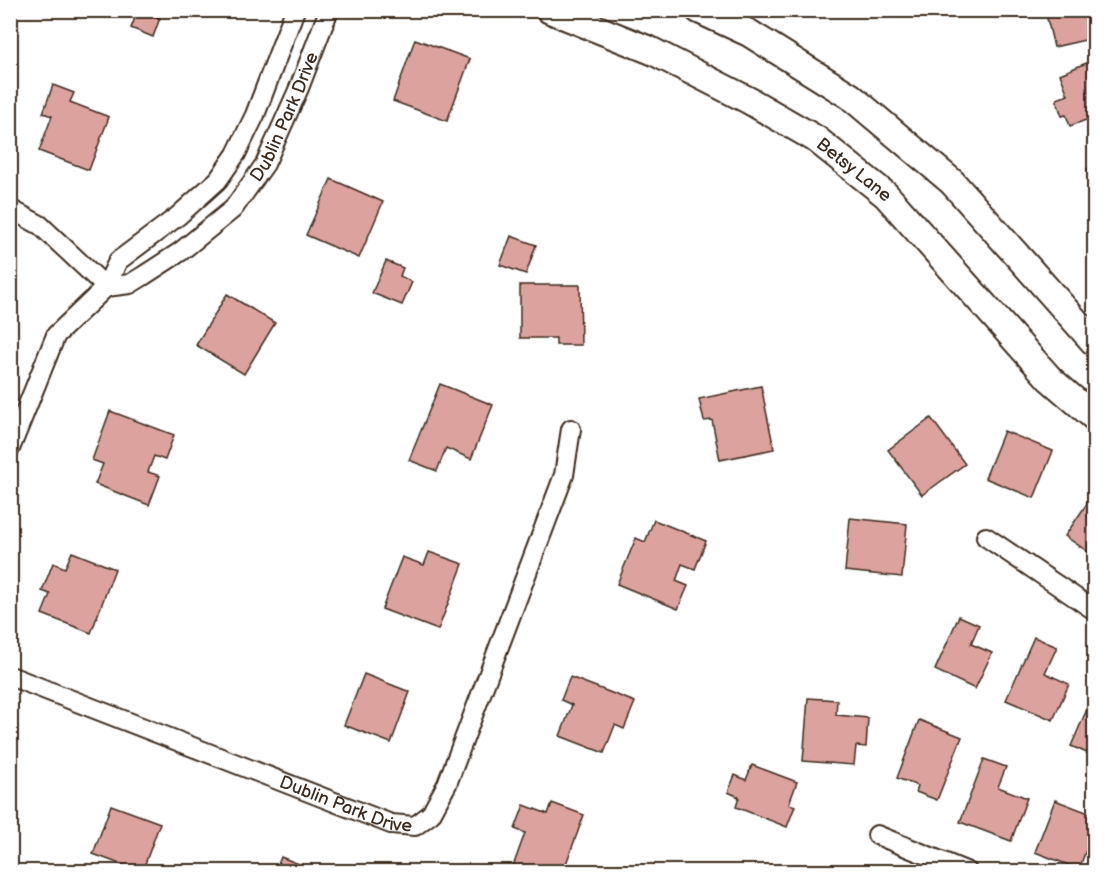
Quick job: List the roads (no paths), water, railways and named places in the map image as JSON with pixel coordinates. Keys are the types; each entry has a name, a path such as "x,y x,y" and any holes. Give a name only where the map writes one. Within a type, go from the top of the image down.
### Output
{"main road":[{"name":"Betsy Lane","path":"550,10 652,51 750,101 816,139 886,195 1050,379 1095,417"},
{"path":"699,10 749,33 850,96 944,175 1095,342"}],"street":[{"name":"Dublin Park Drive","path":"10,449 56,335 106,287 118,261 178,216 218,180 236,154 255,115 295,10"},
{"name":"Dublin Park Drive","path":"106,287 130,284 180,252 233,209 265,164 299,88 329,10"},
{"name":"Dublin Park Drive","path":"288,30 317,41"},
{"name":"Dublin Park Drive","path":"225,170 247,190"},
{"path":"10,209 40,225 106,287"},
{"name":"Dublin Park Drive","path":"10,676 392,824 415,826 431,814 447,783 564,475 571,429"},
{"path":"986,537 1095,610"},
{"path":"877,835 968,872"}]}
